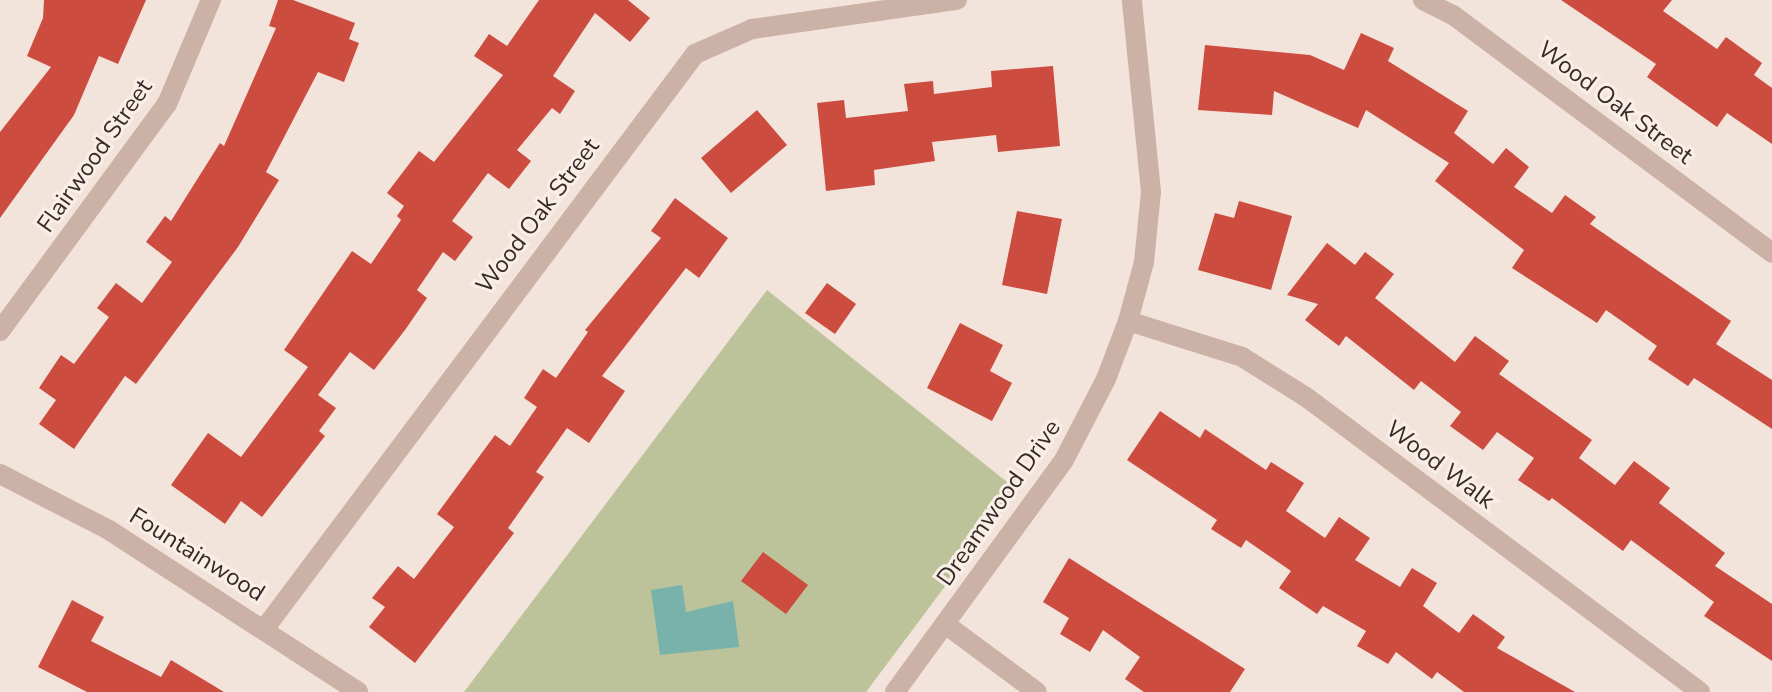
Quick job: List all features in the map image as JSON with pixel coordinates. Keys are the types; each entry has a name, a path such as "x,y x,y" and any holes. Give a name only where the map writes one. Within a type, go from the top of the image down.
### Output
{"street":[{"name":"Flairwood Street","path":"0,331 167,104 211,0"},
{"name":"Wood Oak Street","path":"265,628 695,54 752,29 957,0"},
{"name":"Dreamwood Drive","path":"895,692 1063,462 1094,406 1128,321 1144,262 1151,192 1132,0"},
{"name":"Wood Oak Street","path":"1423,0 1453,15 1772,253"},
{"name":"Wood Walk","path":"1128,321 1242,357 1306,397 1700,692"},
{"name":"Fountainwood","path":"0,474 109,530 265,628 358,692"},
{"path":"945,624 1037,692"}],"green space":[{"path":"767,290 1017,490 866,692 464,692"}],"water":[{"path":"682,585 686,612 733,601 739,647 660,655 651,590"}],"building":[{"path":"44,0 146,0 118,64 99,56 74,115 0,218 0,132 51,67 27,56 43,18"},
{"path":"278,0 293,0 355,23 349,39 359,43 344,82 318,72 266,172 279,180 238,247 136,384 125,376 74,449 39,424 56,400 39,388 61,355 74,364 109,317 97,308 116,283 142,303 172,262 146,242 165,216 171,221 220,143 224,146 276,28 269,26"},
{"path":"539,0 628,0 650,18 630,42 595,13 553,76 575,91 560,114 552,108 517,150 531,161 509,189 488,173 452,221 473,237 455,261 443,252 417,290 427,298 405,330 374,370 350,352 318,395 336,408 319,431 325,436 262,517 241,501 225,524 171,485 208,433 241,457 308,367 284,350 352,251 371,264 401,220 397,216 404,206 387,193 419,151 434,162 503,75 474,56 489,34 507,46"},
{"path":"1561,0 1672,0 1663,11 1717,49 1726,37 1762,63 1754,75 1772,88 1772,144 1727,113 1717,127 1647,77 1656,64"},
{"path":"1361,33 1394,48 1388,61 1468,111 1454,133 1493,164 1506,148 1529,167 1514,187 1552,213 1565,195 1596,217 1590,224 1731,321 1716,344 1772,380 1772,429 1694,378 1688,386 1648,359 1657,346 1606,310 1597,323 1512,268 1524,250 1435,181 1449,163 1366,110 1358,128 1274,91 1272,115 1198,110 1205,45 1310,55 1344,70"},
{"path":"1053,66 1060,146 998,152 996,135 932,142 935,161 874,170 875,185 826,191 817,103 844,100 846,118 908,111 904,84 933,81 934,94 992,87 991,71"},
{"path":"757,110 787,145 731,193 701,158"},
{"path":"675,198 728,238 699,278 686,268 602,376 625,391 589,443 567,428 536,472 544,477 508,528 514,533 415,663 369,627 385,607 372,598 398,566 414,579 454,527 437,514 495,435 510,446 537,407 524,398 543,369 556,378 588,332 585,330 661,238 651,231"},
{"path":"1239,201 1292,216 1271,290 1198,270 1215,213 1234,218"},
{"path":"1017,211 1062,219 1047,294 1002,285"},
{"path":"1327,243 1355,265 1365,252 1394,274 1375,298 1455,362 1475,336 1509,361 1499,374 1592,440 1579,458 1615,485 1634,461 1670,488 1659,503 1725,553 1715,566 1772,604 1772,661 1704,616 1714,602 1631,540 1623,551 1552,498 1549,501 1518,480 1534,458 1497,432 1483,450 1450,426 1461,412 1421,381 1414,390 1346,336 1339,346 1305,320 1318,304 1287,295"},
{"path":"827,283 856,304 835,334 805,313"},
{"path":"960,323 1003,345 990,371 1012,383 992,421 927,388"},
{"path":"1160,411 1200,438 1205,429 1266,470 1271,462 1304,483 1286,511 1325,538 1339,517 1370,538 1355,560 1400,587 1412,568 1437,583 1423,606 1459,633 1473,614 1505,637 1497,648 1575,692 1464,692 1437,672 1432,679 1396,652 1388,664 1357,646 1366,631 1323,606 1317,614 1279,588 1291,571 1246,540 1241,548 1211,529 1217,520 1127,460"},
{"path":"763,552 808,585 786,614 741,581"},
{"path":"1069,558 1245,669 1230,692 1144,692 1125,679 1140,657 1103,630 1090,652 1060,634 1069,618 1043,602"},
{"path":"72,600 104,617 91,641 161,677 171,660 224,692 87,692 38,667"}]}
